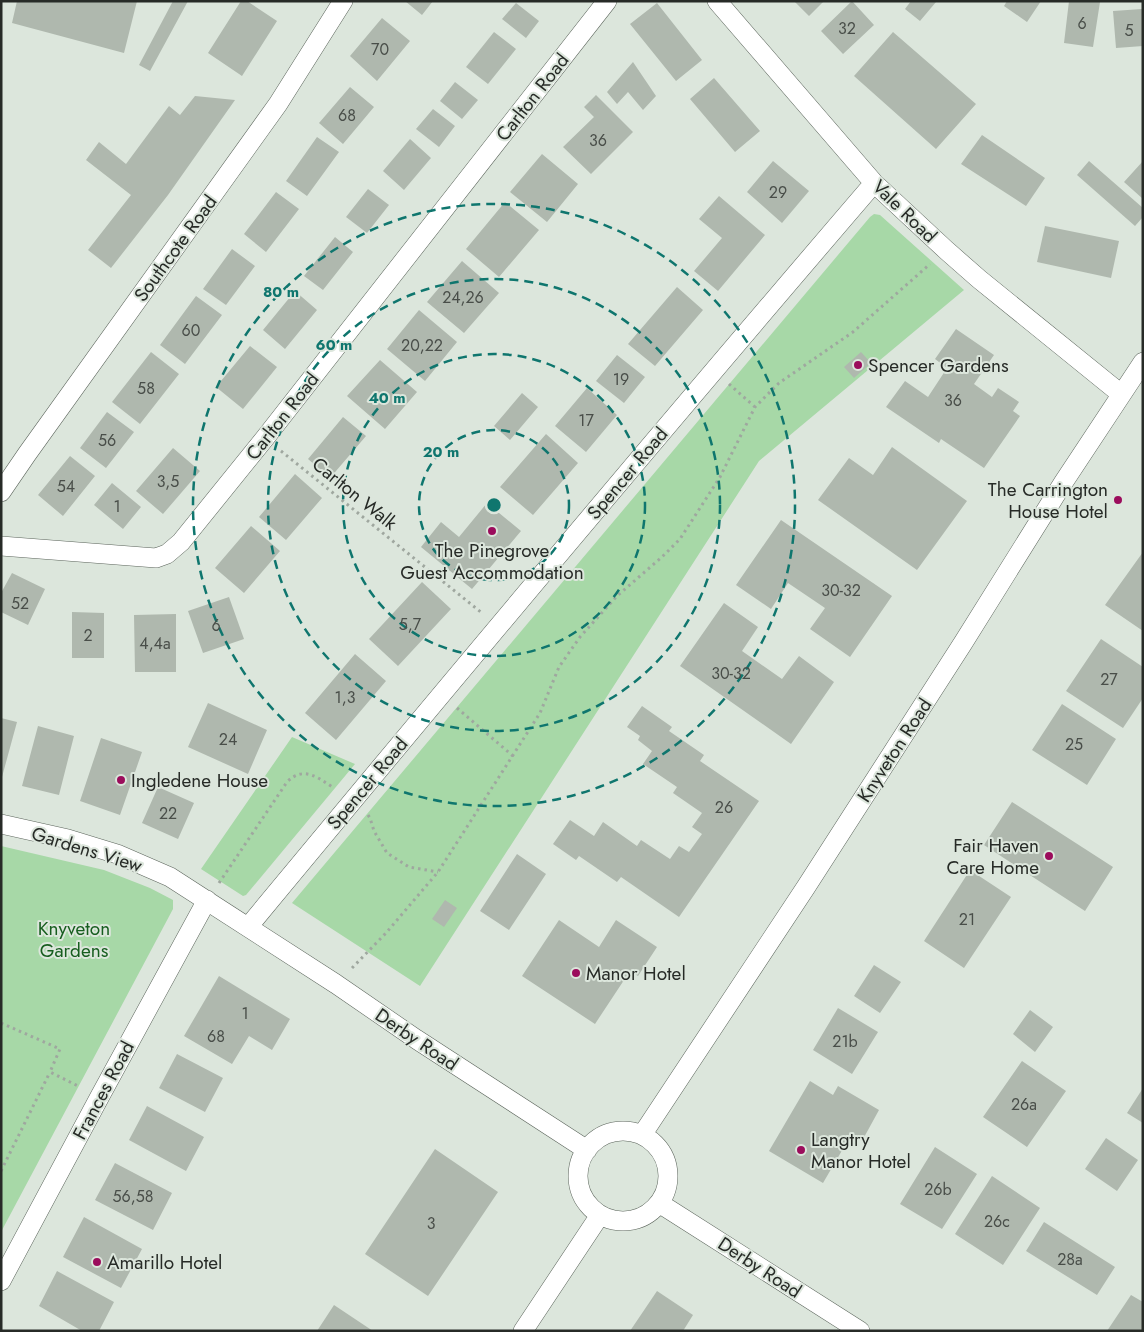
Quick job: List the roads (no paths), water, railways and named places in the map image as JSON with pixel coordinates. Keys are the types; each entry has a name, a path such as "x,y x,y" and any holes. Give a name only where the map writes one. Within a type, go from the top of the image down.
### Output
{"street":[{"name":"Southcote Road","path":"1,492 278,104 343,1"},
{"name":"Carlton Road","path":"1,546 156,558 167,554 181,542 265,438 607,1"},
{"name":"Vale Road","path":"717,1 874,183 979,279 1121,394"},
{"name":"Spencer Road","path":"248,927 713,370 874,183"},
{"name":"Knyveton Road","path":"642,1135 806,887 963,644 1063,483 1143,362"},
{"name":"Gardens View","path":"1,824 68,839 116,854 170,877 248,927"},
{"name":"Frances Road","path":"1,1281 207,900"},
{"name":"Derby Road","path":"248,927 587,1150"},
{"path":"627,1131 642,1135 653,1142 662,1152 667,1165 666,1191 659,1203 650,1212 638,1219 612,1220 600,1215 588,1205 581,1192 578,1177 580,1163 587,1150 598,1139 612,1132 627,1131"},
{"name":"Derby Road","path":"659,1203 860,1331"},
{"path":"523,1331 600,1215"}],"place":[{"name":"Spencer Gardens","path":"858,365"},
{"name":"The Carrington House Hotel","path":"1118,500"},
{"name":"The Pinegrove Guest Accommodation","path":"492,531"},
{"name":"Ingledene House","path":"121,780"},
{"name":"Fair Haven Care Home","path":"1049,856"},
{"name":"Manor Hotel","path":"576,973"},
{"name":"Langtry Manor Hotel","path":"801,1150"},
{"name":"Amarillo Hotel","path":"97,1262"}],"park label":[{"name":"Knyveton Gardens","path":"74,939"}]}
